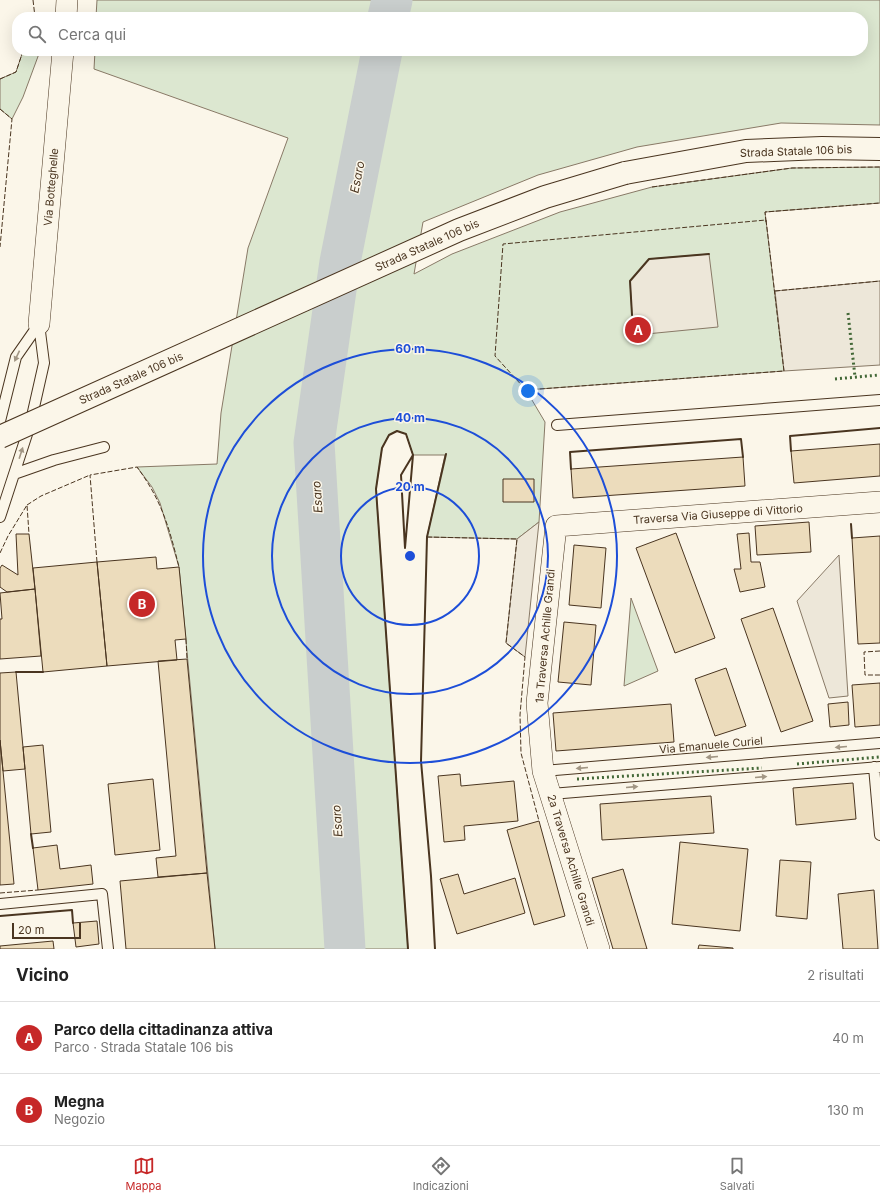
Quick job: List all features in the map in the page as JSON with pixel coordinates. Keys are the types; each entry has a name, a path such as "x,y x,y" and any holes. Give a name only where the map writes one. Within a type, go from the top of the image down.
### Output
{"main road":[{"name":"Strada Statale 106 bis","path":"0,437 459,230 545,197 625,173 746,151 822,148 880,149"}],"street":[{"path":"66,12 67,0"},
{"name":"Via Botteghelle","path":"38,324 63,56"},
{"name":"Traversa Via Giuseppe di Vittorio","path":"556,526 880,502"},
{"name":"1a Traversa Achille Grandi","path":"543,771 537,703 556,526"},
{"name":"2a Traversa Achille Grandi","path":"543,771 599,949"}],"lane":[{"path":"0,421 16,357 38,324"},
{"path":"0,517 30,425 44,364 38,324"},
{"path":"557,425 880,400"},
{"path":"14,474 54,460 104,447"},
{"name":"Via Emanuele Curiel","path":"543,771 880,744"},
{"path":"551,794 877,767 880,835"},
{"path":"0,904 102,894 108,949"}],"green space":[{"path":"97,0 880,0 880,125 781,123 637,147 538,175 423,222 414,274 452,254 560,212 652,187 792,168 880,167 880,203 765,212 784,371 526,390 545,422 539,522 517,539 427,537 445,455 413,455 406,434 397,431 389,435 382,448 376,489 408,949 215,949 179,567 160,503 152,487 137,467 217,464 221,413 248,248 288,138 94,69 95,56 868,56 868,12 96,12"},
{"path":"21,56 38,56 23,97 12,119 0,109 0,79 16,72"},
{"path":"631,598 658,671 624,686"}],"shaded area":[{"path":"709,254 718,327 636,335 632,315 630,281 649,259"},
{"path":"880,281 880,365 784,371 775,291"},
{"path":"539,522 525,657 506,643 517,539"},
{"path":"839,555 848,696 829,698 797,601"}],"building":[{"path":"880,444 880,476 794,483 791,451"},
{"path":"743,457 745,486 573,498 571,469"},
{"path":"503,479 534,479 534,502 503,502"},
{"path":"809,522 811,552 757,555 755,526"},
{"path":"676,533 715,638 675,653 636,548"},
{"path":"749,533 751,562 760,562 765,587 740,592 734,569 741,569 737,534"},
{"path":"16,534 29,534 35,589 7,592 0,587 0,568 2,565 18,575"},
{"path":"880,536 880,643 858,644 852,538"},
{"path":"574,545 606,548 601,608 569,605"},
{"path":"156,557 157,569 179,567 186,639 175,640 177,660 107,666 97,562"},
{"path":"97,562 107,666 43,672 33,568"},
{"path":"35,589 41,656 0,659 0,619 2,619 0,593"},
{"path":"773,608 813,721 781,732 741,619"},
{"path":"564,622 596,625 591,685 558,682"},
{"path":"187,659 207,873 158,877 156,858 176,856 158,661"},
{"path":"726,668 746,726 715,736 695,679"},
{"path":"16,672 25,769 3,771 0,740 0,673"},
{"path":"880,683 880,725 855,727 852,685"},
{"path":"848,702 849,725 830,727 828,704"},
{"path":"671,704 674,742 556,751 553,713"},
{"path":"0,740 14,884 0,885"},
{"path":"43,745 51,832 31,834 23,747"},
{"path":"460,774 461,786 514,781 518,821 464,826 465,840 444,842 438,776"},
{"path":"153,779 160,850 115,855 108,784"},
{"path":"853,783 856,819 796,825 793,788"},
{"path":"711,796 714,833 602,840 600,804"},
{"path":"539,821 565,916 534,925 507,830"},
{"path":"680,842 748,849 740,931 672,924"},
{"path":"57,845 60,869 91,865 93,884 38,890 33,848"},
{"path":"780,860 811,862 807,919 776,916"},
{"path":"623,869 647,949 613,949 592,878"},
{"path":"207,873 215,949 126,949 120,881"},
{"path":"458,874 464,894 515,878 525,913 457,934 440,879"},
{"path":"874,890 878,949 843,949 838,894"},
{"path":"97,921 99,944 76,947 73,923"},
{"path":"53,941 54,949 0,949 0,946"},
{"path":"699,945 733,948 733,949 698,949"}],"waterway":[{"name":"Esaro","path":"389,12 392,0"},
{"name":"Esaro","path":"345,949 314,443 340,262 381,56"}],"hedge":[{"path":"848,313 855,377"},
{"path":"835,379 879,375"},
{"path":"797,764 880,757"},
{"path":"577,779 762,768"}],"fence":[{"path":"33,0 34,12"},
{"path":"0,79 16,72 21,56"},
{"path":"0,109 12,119 0,247"},
{"path":"652,187 792,168 880,167"},
{"path":"766,222 765,212 880,203"},
{"path":"766,220 784,371 526,390 495,356 503,244 766,220"},
{"path":"775,291 880,281"},
{"path":"97,562 90,475 137,467 146,479 159,503 172,539 179,567"},
{"path":"27,505 41,496 90,475"},
{"path":"0,553 8,536 27,505 29,534"},
{"path":"427,537 517,539 506,643 525,657 520,715 521,753 539,821"},
{"path":"186,639 187,659"},
{"path":"880,651 864,652 865,675 880,675"},
{"path":"0,893 38,890"}],"wall":[{"path":"632,315 630,281 649,259 709,254"},
{"path":"791,451 790,436 880,428"},
{"path":"408,949 376,489 382,448 389,435 397,431 406,434 413,455 405,548 401,475 413,455"},
{"path":"571,469 570,452 741,439 743,457"},
{"path":"435,949 431,876 421,761 427,537 446,454"},
{"path":"851,524 852,538"},
{"path":"16,672 43,672"},
{"path":"31,834 33,848"},
{"path":"0,916 72,910 73,923"}],"place":[{"name":"Parco della cittadinanza attiva","path":"638,330"},
{"name":"Megna","path":"142,604"}]}
